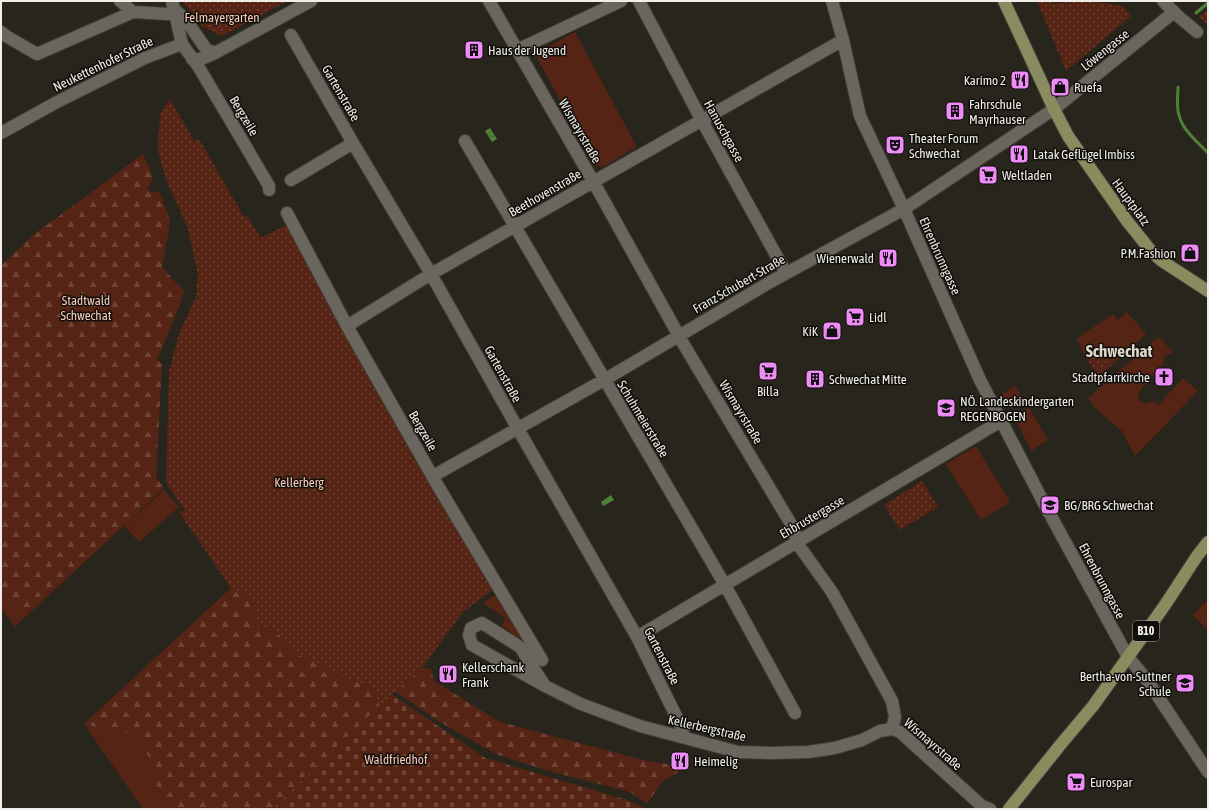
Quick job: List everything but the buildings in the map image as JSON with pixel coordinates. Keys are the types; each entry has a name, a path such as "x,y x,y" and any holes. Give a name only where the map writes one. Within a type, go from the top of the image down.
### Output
{"main road":[{"name":"Hauptplatz","path":"1004,1 1068,136 1127,221 1151,251 1162,261 1208,291"},
{"name":"B10","path":"1009,809 1060,744 1093,706 1208,542"}],"street":[{"path":"120,1 132,12"},
{"path":"173,6 182,44 192,59 201,59 215,53 311,1"},
{"name":"Wismayrstraße","path":"489,1 593,181 679,336 794,529 797,543 832,592 892,701 895,717 892,729 900,732 982,806 990,809"},
{"path":"517,50 621,1"},
{"name":"Hanuschgasse","path":"639,1 701,120 786,273"},
{"name":"Ehrenbrunngasse","path":"832,1 843,40 860,116 904,209 980,380 1051,516 1128,657 1147,680 1208,772"},
{"path":"1163,1 1197,32"},
{"path":"1,32 37,54 132,12 168,14 173,6"},
{"path":"173,6 186,20 206,49 215,53"},
{"name":"Löwengasse","path":"1054,109 1174,12"},
{"name":"Gartenstraße","path":"291,35 431,274 637,637 683,730"},
{"name":"Beethovenstraße","path":"347,326 431,274 843,40"},
{"name":"Neukettenhofer Straße","path":"1,133 57,102 138,61 182,44"},
{"name":"Bergzeile","path":"192,59 198,66 239,134 269,186 269,190"},
{"name":"Franz Schubert-Straße","path":"433,476 604,380 786,273 904,209 1054,109"},
{"name":"Schuhmeierstraße","path":"465,141 725,585 795,714"},
{"path":"290,180 353,143"},
{"name":"Bergzeile","path":"287,213 347,326 433,476 542,660"},
{"name":"Ehbrustergasse","path":"637,637 1001,421"},
{"name":"Kellerbergstraße","path":"545,686 520,647 482,623 471,628 469,635 472,645 545,686 581,704 640,726 738,752 808,752 835,748 862,740 880,731 892,729"}],"green space":[{"name":"Felmayergarten","path":"182,1 288,1 222,36 202,26"},
{"path":"1037,1 1052,1 1053,4 1071,2 1105,3 1123,6 1131,16 1066,71"},
{"path":"1208,10 1208,25 1199,17"},
{"path":"575,32 637,147 602,167 594,164 535,54"},
{"name":"Kellerberg","path":"170,99 194,141 199,139 244,217 247,216 261,238 286,225 495,588 462,613 422,668 380,705 371,687 334,672 292,651 276,631 256,626 253,599 231,588 178,511 186,512 166,482 169,371 180,331 196,297 198,275 188,229 166,179 158,151 161,112"},
{"name":"Stadtwald Schwechat","path":"143,154 153,178 148,188 150,192 156,193 159,190 170,221 162,267 184,292 157,359 162,364 156,477 164,488 22,620 1,590 1,266 32,236"},
{"path":"1127,312 1146,334 1101,375 1096,375 1095,372 1110,360 1100,359 1096,354 1098,353 1090,343 1081,349 1079,346 1081,345 1076,339 1113,314 1117,320"},
{"path":"1159,337 1173,352 1171,354 1168,353 1163,358 1165,360 1163,362 1164,363 1156,369 1157,371 1152,376 1149,376 1151,378 1139,392 1138,399 1146,404 1153,401 1158,405 1183,378 1198,391 1135,456 1122,431 1097,410 1088,398"},
{"path":"1090,343 1098,353 1097,354 1100,359 1106,355 1110,360 1095,372 1081,349"},
{"path":"1015,386 1023,398 1014,403 1015,406 1009,409 1001,395"},
{"path":"1029,408 1048,440 1031,451 1013,415 1018,412 1019,414"},
{"path":"976,446 1010,502 981,520 946,464"},
{"path":"922,481 938,507 900,530 884,505"},
{"path":"164,490 179,507 139,542 124,526"},
{"path":"231,588 253,599 256,626 276,631 292,651 334,672 371,687 380,705 273,809 163,809 149,758 138,736 84,724"},
{"path":"1,590 22,620 15,627 1,608"},
{"path":"496,594 521,636 519,638 502,626 505,618 483,603"},
{"path":"1208,599 1208,631 1193,615"},
{"path":"422,668 431,669 434,681 500,722 647,761 687,767 662,782 647,804 630,792 545,770 496,754 438,721 396,692 375,674"},
{"name":"Waldfriedhof","path":"391,694 485,758 627,800 645,808 273,809"},
{"path":"84,724 138,736 149,758 163,809 143,809"}],"water":[{"path":"490,128 497,139 492,142 485,131"},
{"path":"611,495 614,500 603,506 601,502"}],"waterway":[{"path":"1196,13 1208,3"},
{"path":"1178,87 1178,112 1183,126 1208,153"}],"place":[{"name":"Haus der Jugend","path":"474,50"},
{"name":"Karimo 2","path":"1020,80"},
{"name":"Ruefa","path":"1060,87"},
{"name":"Fahrschule Mayrhauser","path":"955,111"},
{"name":"Theater Forum Schwechat","path":"895,145"},
{"name":"Latak Geflügel Imbiss","path":"1019,154"},
{"name":"Weltladen","path":"988,175"},
{"name":"P.M.Fashion","path":"1190,253"},
{"name":"Wienerwald","path":"888,258"},
{"name":"Lidl","path":"855,317"},
{"name":"KiK","path":"832,331"},
{"name":"Billa","path":"768,371"},
{"name":"Stadtpfarrkirche","path":"1164,377"},
{"name":"Schwechat Mitte","path":"815,379"},
{"name":"NÖ. Landeskindergarten REGENBOGEN","path":"946,408"},
{"name":"BG/BRG Schwechat","path":"1050,505"},
{"name":"Kellerschank Frank","path":"448,674"},
{"name":"Bertha-von-Suttner Schule","path":"1185,683"},
{"name":"Heimelig","path":"680,761"},
{"name":"Eurospar","path":"1076,782"}],"district":[{"name":"Schwechat","path":"1119,351"}]}
